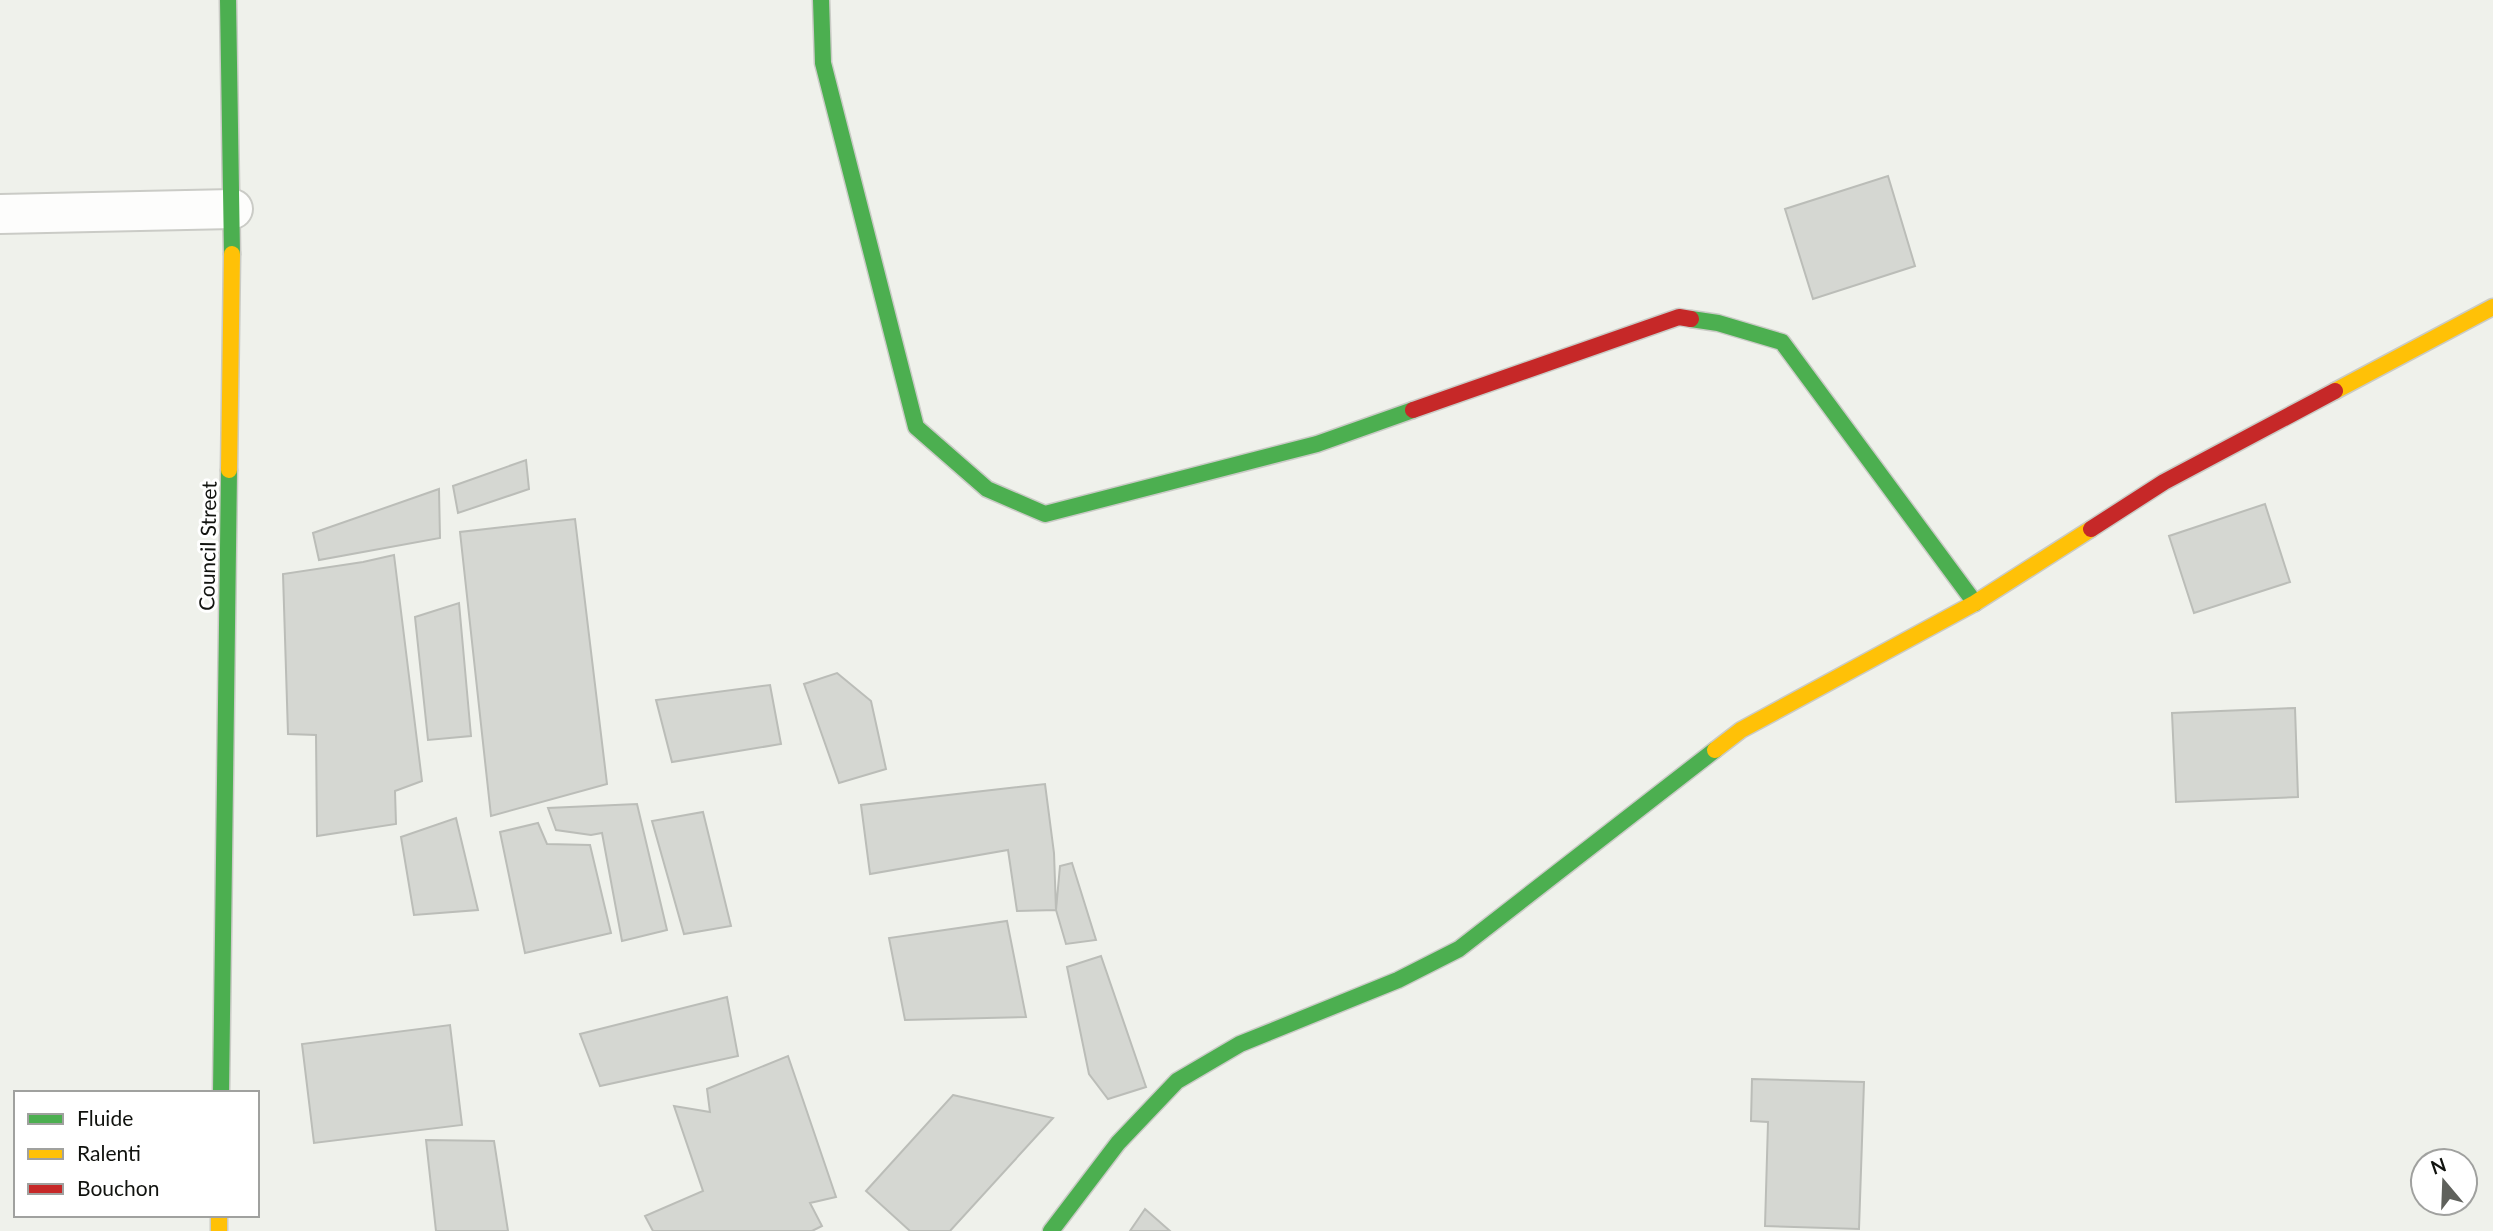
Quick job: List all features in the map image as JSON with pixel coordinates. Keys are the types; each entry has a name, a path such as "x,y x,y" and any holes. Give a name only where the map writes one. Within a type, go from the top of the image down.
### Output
{"street":[{"name":"Council Street","path":"221,1091 233,209 228,0"},
{"path":"821,0 823,63 916,427 987,489 1045,514 1317,444 1679,317 1717,323 1782,342 1975,603"},
{"path":"0,214 233,209"},
{"path":"1051,1231 1118,1143 1177,1081 1240,1044 1398,980 1458,949 1741,730 1975,603 2164,482 2493,307"}],"building":[{"path":"1888,176 1915,266 1813,299 1785,209"},
{"path":"526,460 529,489 458,513 453,486"},
{"path":"439,489 440,538 319,560 313,533"},
{"path":"2265,504 2290,582 2194,613 2169,536"},
{"path":"575,519 607,784 491,816 460,532"},
{"path":"394,555 422,781 395,791 396,824 317,836 316,735 288,734 283,574"},
{"path":"459,603 471,736 428,740 415,617"},
{"path":"837,673 871,701 886,769 839,783 804,684"},
{"path":"770,685 781,744 672,762 656,700"},
{"path":"2295,708 2298,797 2176,802 2172,713"},
{"path":"1045,784 1054,853 1056,910 1017,911 1008,850 870,874 861,805"},
{"path":"637,804 667,930 622,941 602,833 591,835 556,830 548,808"},
{"path":"703,812 731,926 684,934 652,821"},
{"path":"456,818 478,910 414,915 401,837"},
{"path":"538,823 547,844 590,845 611,933 525,953 500,832"},
{"path":"1072,863 1096,940 1066,944 1056,910 1060,866"},
{"path":"1007,921 1026,1017 905,1020 889,938"},
{"path":"1101,956 1146,1087 1108,1099 1089,1074 1067,967"},
{"path":"727,997 738,1056 600,1086 580,1034"},
{"path":"450,1025 462,1125 314,1143 302,1044"},
{"path":"788,1056 836,1197 810,1203 822,1226 812,1231 653,1231 645,1216 703,1191 674,1106 710,1112 707,1089"},
{"path":"1752,1079 1864,1082 1859,1229 1765,1226 1768,1122 1751,1121"},
{"path":"953,1095 1053,1118 950,1231 910,1231 866,1191"},
{"path":"426,1140 494,1141 508,1231 436,1231"},
{"path":"1145,1209 1170,1231 1130,1231"}],"traffic: fast":[{"path":"228,0 232,254"},
{"path":"821,0 823,63 916,427 987,489 1045,514 1317,444 1413,410"},
{"path":"1691,319 1718,323 1782,342 1975,603"},
{"path":"221,1091 229,470"},
{"path":"1051,1231 1118,1143 1177,1081 1240,1044 1398,980 1459,949 1715,750"}],"traffic: slow":[{"path":"229,470 232,254"},
{"path":"2335,391 2493,307"},
{"path":"1715,750 1741,730 1975,603 2091,529"},
{"path":"219,1217 219,1231"}],"traffic: jam":[{"path":"1413,410 1679,317 1691,319"},
{"path":"2091,529 2164,482 2335,391"}]}
